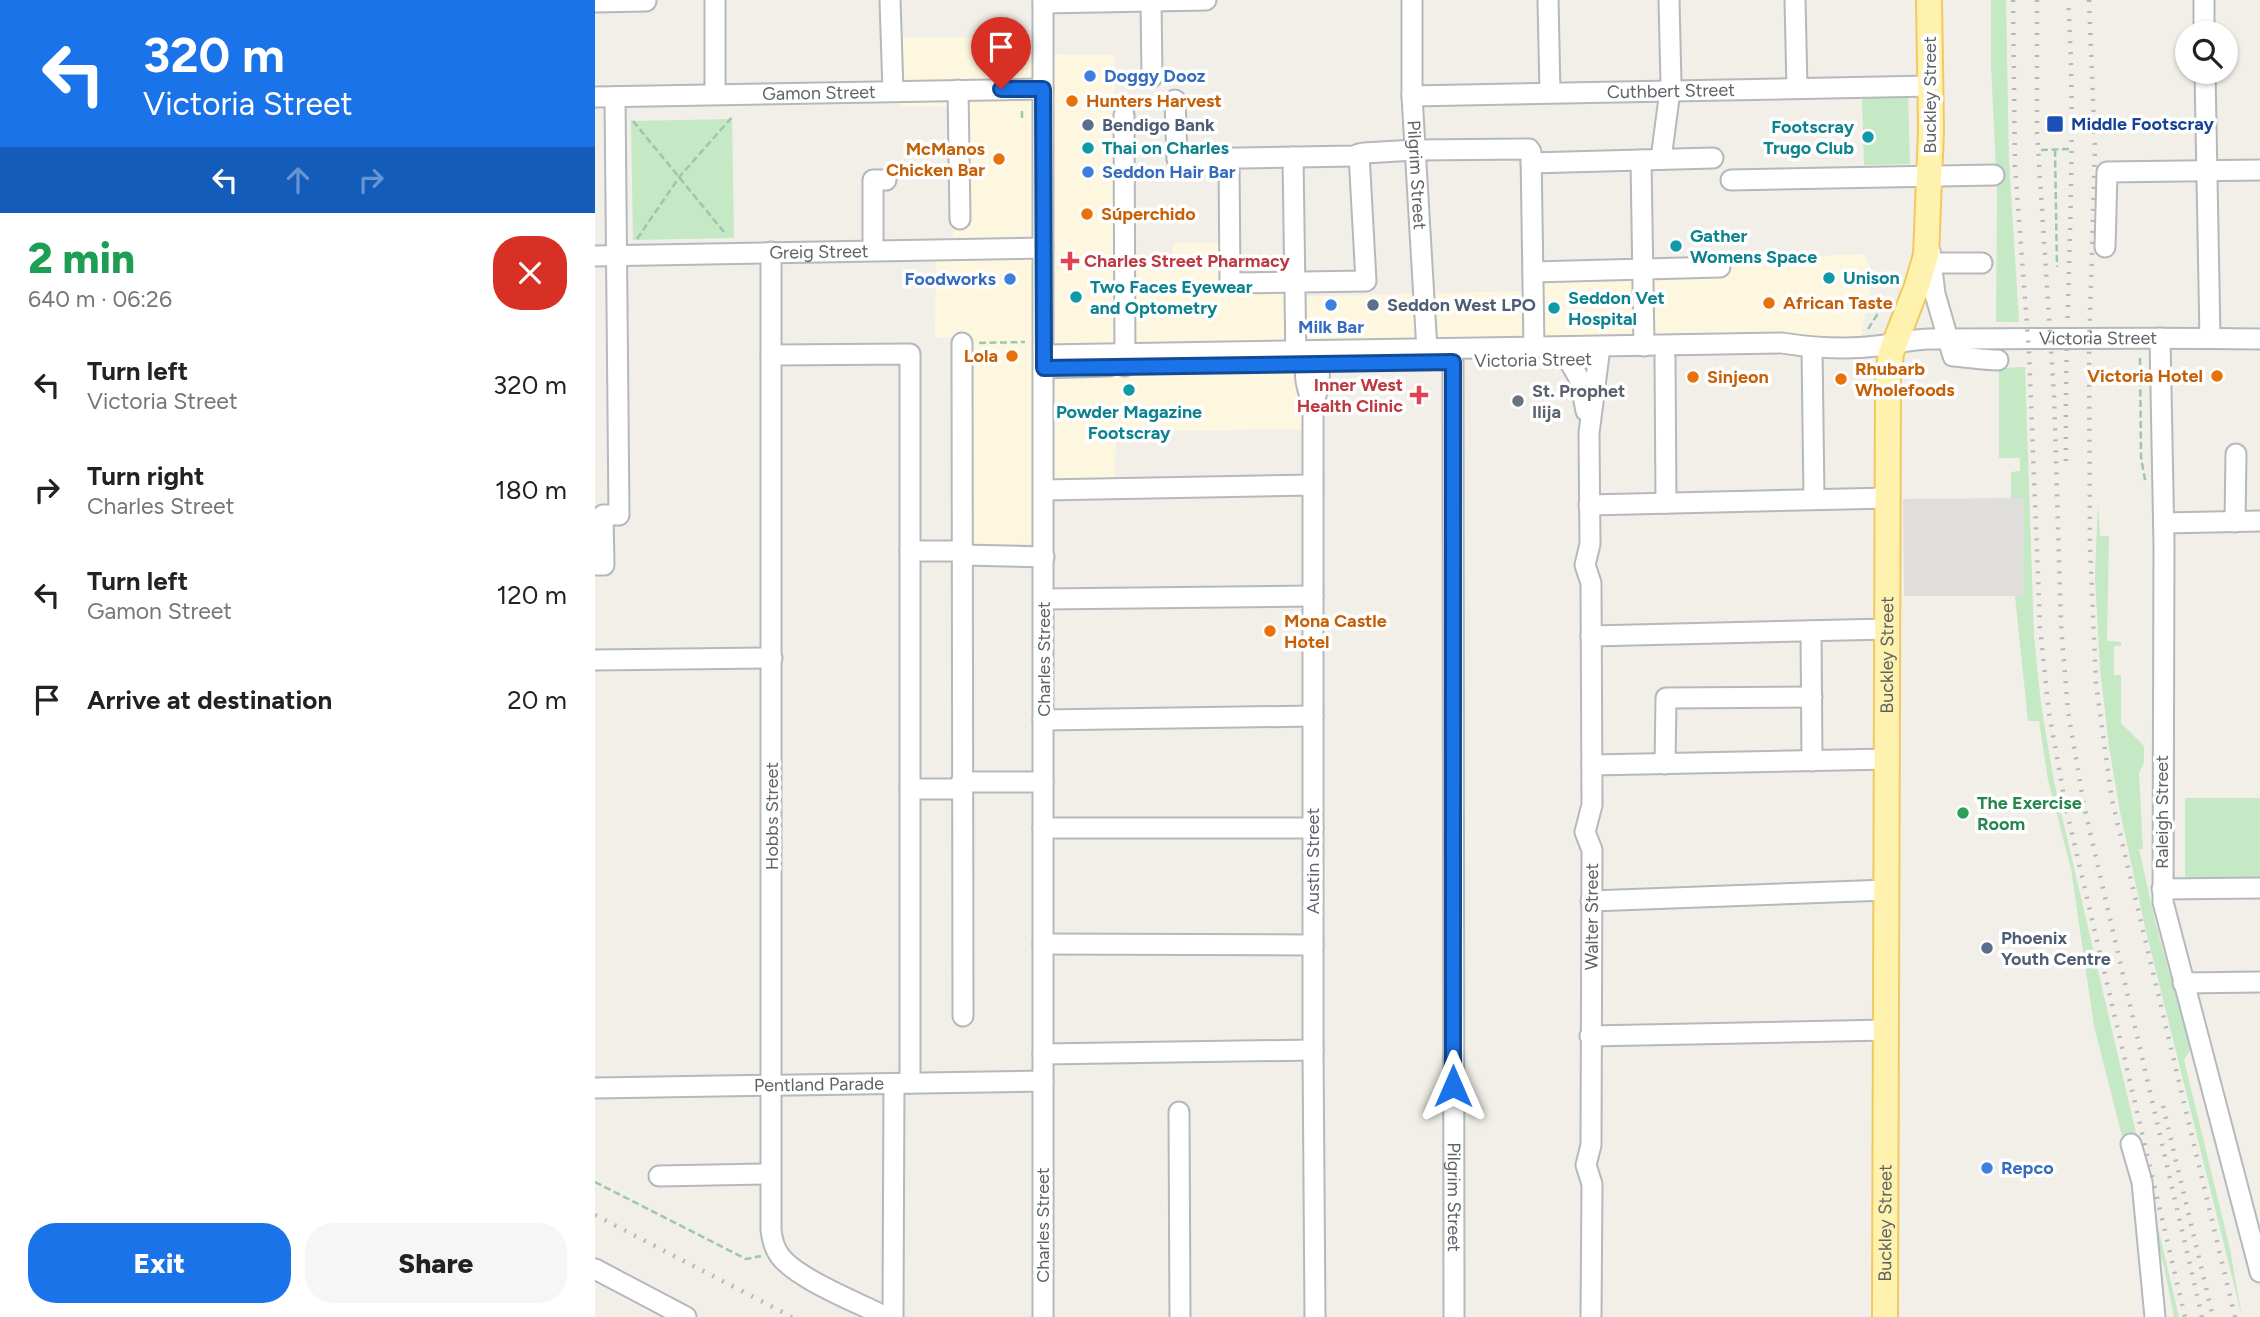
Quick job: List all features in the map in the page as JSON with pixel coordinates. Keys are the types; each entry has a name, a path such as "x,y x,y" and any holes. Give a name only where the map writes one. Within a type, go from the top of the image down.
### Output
{"main road":[{"name":"Buckley Street","path":"1885,1317 1888,372 1895,343 1927,263 1931,86 1929,0"}],"street":[{"path":"715,0 715,94"},
{"path":"890,0 893,91"},
{"path":"1151,0 1152,77"},
{"path":"1043,1 1206,0"},
{"name":"Pilgrim Street","path":"1412,0 1412,96 1427,350"},
{"path":"1548,0 1550,92"},
{"path":"1661,159 1669,91 1669,0"},
{"path":"1795,0 1797,88"},
{"path":"2204,0 2204,21"},
{"path":"595,2 634,1"},
{"name":"Charles Street","path":"1043,1 1043,1317"},
{"path":"2205,84 2210,338"},
{"name":"Cuthbert Street","path":"1412,96 1931,86"},
{"name":"Gamon Street","path":"595,97 1043,89"},
{"path":"958,90 960,219"},
{"path":"595,565 604,565 603,515 619,514 615,97"},
{"path":"1175,100 1177,159 1293,157 1415,150 1641,160 1713,158"},
{"path":"1124,115 1125,360"},
{"path":"1229,158 1230,283 1366,281 1359,154"},
{"path":"1529,155 1534,348"},
{"name":"Austin Street","path":"1293,157 1295,283 1306,359 1306,382 1313,406 1315,1317"},
{"path":"1641,160 1644,346"},
{"path":"2105,247 2107,172 2260,170"},
{"path":"1731,180 1994,175"},
{"path":"873,250 873,180 886,180"},
{"name":"Greig Street","path":"595,256 1043,248"},
{"name":"Hobbs Street","path":"771,252 771,1230 778,1254"},
{"path":"1982,263 1927,263 1953,356 1998,360"},
{"path":"1533,272 1720,267"},
{"name":"Victoria Street","path":"1306,359 1427,350 1534,348 1665,357 1782,354 1812,348 1873,346 1927,338 2085,336 2260,339"},
{"name":"Raleigh Street","path":"2160,338 2164,523 2162,889 2165,917 2260,1272"},
{"path":"962,343 963,1016"},
{"name":"Victoria Street","path":"1044,355 1125,360 1306,359 1453,362 1568,359 1644,346 1782,343 1812,348"},
{"path":"1812,348 1814,499"},
{"name":"Walter Street","path":"1591,1317 1592,1184 1586,1165 1591,1145 1592,850 1585,832 1592,805 1591,583 1585,565 1590,544 1590,433 1600,353"},
{"path":"771,355 910,354 910,789 893,1317"},
{"path":"1665,357 1666,503"},
{"name":"Walter Street","path":"1568,359 1580,380 1590,433"},
{"name":"Pilgrim Street","path":"1453,362 1454,1317"},
{"path":"2235,454 2235,522"},
{"path":"1044,490 1313,485"},
{"path":"1590,505 1888,498"},
{"path":"2164,523 2260,521"},
{"path":"910,551 1044,557"},
{"path":"1044,600 1313,596"},
{"path":"1591,636 1888,629"},
{"path":"1811,631 1812,761"},
{"path":"595,660 772,658"},
{"path":"1665,764 1666,698 1812,697"},
{"path":"1043,720 1313,716"},
{"path":"1592,765 1888,759"},
{"path":"910,789 1043,782"},
{"path":"1043,828 1314,828"},
{"path":"2162,889 2260,888"},
{"path":"1591,901 1887,890"},
{"path":"1043,944 1313,945"},
{"path":"2183,983 2260,982"},
{"path":"1590,1036 1887,1030"},
{"path":"1043,1054 1313,1050"},
{"name":"Pentland Parade","path":"595,1088 1043,1081"},
{"path":"1179,1112 1180,1317"},
{"path":"2131,1144 2142,1182 2155,1317"},
{"path":"660,1175 771,1174"},
{"path":"778,1254 789,1265 816,1282 886,1317"},
{"path":"595,1269 686,1317"}],"path":[{"path":"1022,109 1022,118"},
{"path":"636,240 680,176 734,115"},
{"path":"637,125 724,232"},
{"path":"2041,150 2069,149"},
{"path":"2055,150 2057,267"},
{"path":"1868,330 1877,315 1881,316"},
{"path":"962,343 1044,355"},
{"path":"595,1182 746,1259 778,1254"}],"shaded area":[{"path":"900,37 1045,38 1046,54 1114,55 1115,109 1131,110 1130,261 1172,262 1173,243 1227,243 1227,279 1289,280 1290,297 1529,291 1530,269 1864,254 1874,275 1860,339 1310,357 1310,429 1116,432 1115,480 1048,480 1047,543 966,545 965,337 935,338 936,254 953,253 953,107 899,107"},
{"path":"2024,498 2023,596 1904,596 1903,499"}],"green space":[{"path":"1991,0 2006,0 2009,162 2019,322 1996,322 1997,191"},
{"path":"1908,94 1910,164 1864,165 1862,95"},
{"path":"732,119 734,238 633,240 631,121"},
{"path":"2025,367 2034,636 2041,704 2054,782 2179,1317 2174,1317 2164,1266 2150,1220 2146,1184 2133,1133 2122,1136 2094,1026 2071,869 2048,780 2039,721 2028,721 2015,596 2023,596 2024,498 2011,498 2011,472 2020,471 2020,458 1999,458 1999,368"},
{"path":"2098,504 2100,536 2109,536 2107,641 2121,642 2121,646 2114,646 2114,675 2121,675 2121,723 2144,746 2144,763 2139,773 2143,849 2139,849 2156,925 2191,1049 2184,1060 2230,1249 2242,1317 2146,931 2120,812 2100,669 2095,576"},
{"path":"2185,798 2260,798 2260,879 2185,879"}],"railway":[{"path":"2013,0 2015,166 2029,352 2040,627 2049,713 2066,808 2185,1317"},
{"path":"2037,0 2037,132 2054,395 2061,625 2068,711 2084,806 2202,1317"},
{"path":"2066,461 2072,115 2068,0"},
{"path":"2089,0 2095,148 2089,350 2090,546 2096,684 2112,800 2235,1317"},
{"path":"2163,1106 2213,1317"},
{"path":"595,1215 792,1317"}],"place":[{"name":"Doggy Dooz","path":"1090,76"},
{"name":"Hunters Harvest","path":"1072,101"},
{"name":"Middle Footscray","path":"2055,124"},
{"name":"Bendigo Bank","path":"1088,125"},
{"name":"Footscray Trugo Club","path":"1868,137"},
{"name":"Thai on Charles","path":"1088,148"},
{"name":"McManos Chicken Bar","path":"999,159"},
{"name":"Seddon Hair Bar","path":"1088,172"},
{"name":"Súperchido","path":"1087,214"},
{"name":"Gather Womens Space","path":"1676,246"},
{"name":"Charles Street Pharmacy","path":"1070,261"},
{"name":"Unison","path":"1829,278"},
{"name":"Foodworks","path":"1010,279"},
{"name":"Two Faces Eyewear and Optometry","path":"1076,297"},
{"name":"African Taste","path":"1769,303"},
{"name":"Milk Bar","path":"1331,305"},
{"name":"Seddon West LPO","path":"1373,305"},
{"name":"Seddon Vet Hospital","path":"1554,308"},
{"name":"Lola","path":"1012,356"},
{"name":"Victoria Hotel","path":"2217,376"},
{"name":"Sinjeon","path":"1693,377"},
{"name":"Rhubarb Wholefoods","path":"1841,379"},
{"name":"Powder Magazine Footscray","path":"1129,390"},
{"name":"Inner West Health Clinic","path":"1419,395"},
{"name":"St. Prophet Ilija","path":"1518,401"},
{"name":"Mona Castle Hotel","path":"1270,631"},
{"name":"The Exercise Room","path":"1963,813"},
{"name":"Phoenix Youth Centre","path":"1987,948"},
{"name":"Repco","path":"1987,1168"}],"route":[{"path":"1001,89 1043,89 1044,368 1453,362 1453,1086"}]}
